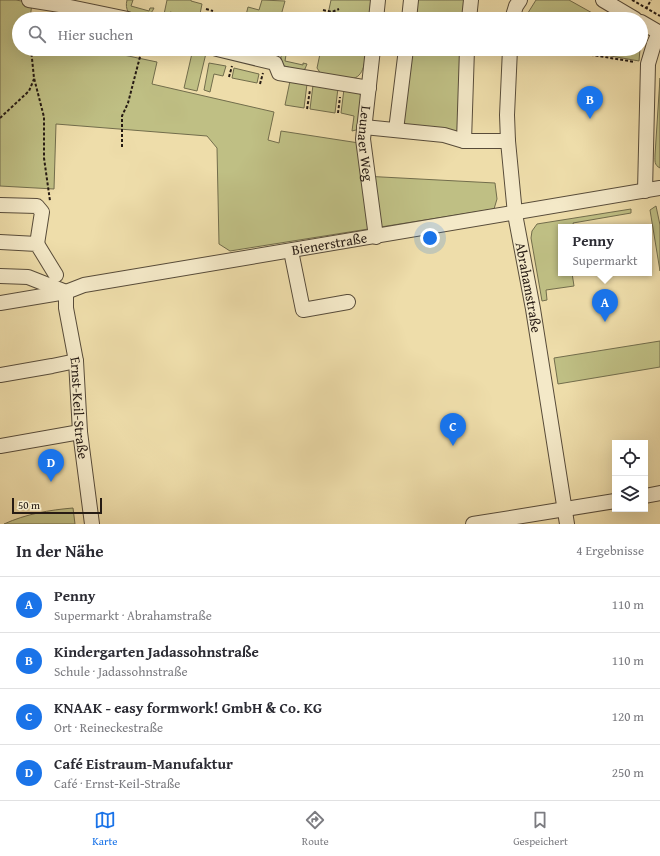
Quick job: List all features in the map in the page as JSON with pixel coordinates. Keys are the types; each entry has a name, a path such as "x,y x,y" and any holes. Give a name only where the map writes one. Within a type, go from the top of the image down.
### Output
{"street":[{"path":"29,0 92,12"},
{"path":"377,12 378,0"},
{"path":"410,12 411,0"},
{"path":"470,12 471,0"},
{"path":"514,12 520,0"},
{"path":"603,0 624,12"},
{"path":"645,191 648,64 659,33 648,26"},
{"path":"246,56 275,63 279,73 369,88"},
{"name":"Leunaer Weg","path":"372,56 363,139 376,237"},
{"path":"396,130 405,56"},
{"path":"464,141 467,56"},
{"name":"Abrahamstraße","path":"510,56 507,115 515,214 567,524"},
{"path":"364,127 444,135 464,141 508,141"},
{"name":"Bienerstraße","path":"0,303 66,292 84,285 515,214 660,188"},
{"path":"0,205 37,206 42,212 37,244 56,274"},
{"path":"0,242 37,244"},
{"path":"291,251 303,310 348,302"},
{"path":"0,276 28,277 66,292"},
{"name":"Ernst-Keil-Straße","path":"66,292 66,308 76,361 80,432 92,524"},
{"path":"0,375 76,361"},
{"path":"0,446 80,432"},
{"path":"648,495 660,493"},
{"path":"473,524 612,502"}],"path":[{"path":"632,0 660,16"},
{"path":"206,9 213,11"},
{"path":"323,10 332,12 339,9"},
{"path":"32,56 34,78 44,117 44,158 50,205"},
{"path":"122,147 122,116 128,103 140,56"},
{"path":"599,56 648,64"},
{"path":"0,118 29,91 34,78"},
{"path":"307,109 311,79"},
{"path":"338,113 342,84"}],"green space":[{"path":"0,0 16,0 32,3 31,12 12,12 12,56 128,56 157,62 152,84 274,112 268,140 279,143 281,131 359,143 363,176 495,183 497,199 494,209 230,251 219,244 217,148 207,136 56,124 54,189 0,186"},
{"path":"127,0 133,0 131,6 149,11 150,8 154,8 152,12 128,12 126,6"},
{"path":"167,0 191,0 202,4 200,12 164,12"},
{"path":"262,0 285,1 282,12 247,12 248,7 259,10"},
{"path":"331,0 372,0 371,12 328,12"},
{"path":"418,0 468,0 467,12 417,12"},
{"path":"536,0 569,0 590,12 528,12"},
{"path":"191,56 205,56 197,91 184,88"},
{"path":"281,56 286,56 285,61 303,65 303,63 307,64 305,69 301,71 281,65"},
{"path":"320,56 366,56 362,72 356,78 351,79 321,74 317,68"},
{"path":"411,56 463,56 461,136 406,125 404,122"},
{"path":"611,56 639,56 639,61"},
{"path":"209,63 226,66 223,76 214,74 210,92 204,90"},
{"path":"234,68 259,74 257,83 232,78"},
{"path":"660,78 660,168 656,164 655,159"},
{"path":"290,81 307,84 304,108 285,105"},
{"path":"313,85 338,88 335,113 310,109"},
{"path":"344,89 357,92 361,95 359,127 352,131 354,116 341,113"},
{"path":"656,206 660,225 660,271 650,210"},
{"path":"631,209 631,213 573,224 558,224 558,276 572,276 574,286 546,290 547,300 542,301 531,238 532,231 537,224"},
{"path":"660,341 660,367 558,384 554,358"},
{"path":"73,508 75,524 4,524 38,513"}],"place":[{"name":"Kindergarten Jadassohnstraße","path":"590,119"},
{"name":"Penny","path":"605,322"},
{"name":"KNAAK - easy formwork! GmbH & Co. KG","path":"453,446"},
{"name":"Café Eistraum-Manufaktur","path":"51,482"}]}
